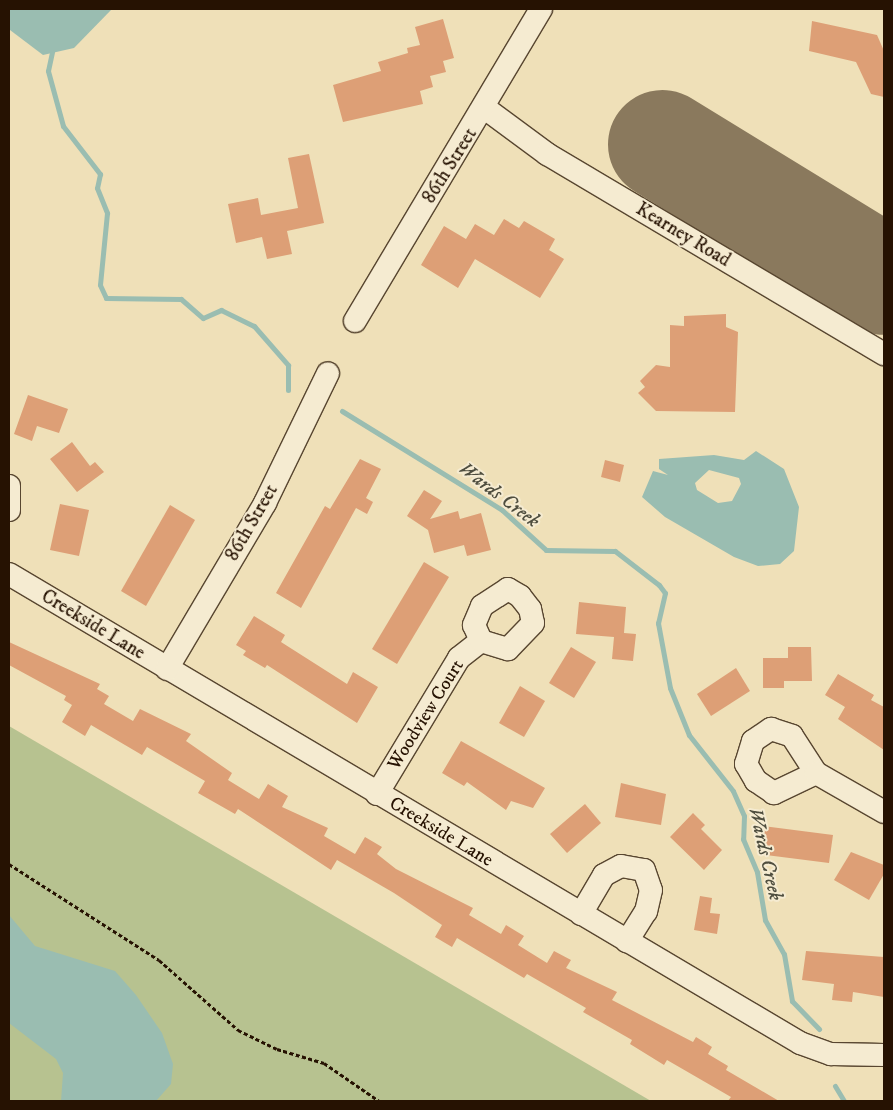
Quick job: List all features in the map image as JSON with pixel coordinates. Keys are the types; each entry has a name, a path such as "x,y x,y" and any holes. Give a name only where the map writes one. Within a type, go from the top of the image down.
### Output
{"street":[{"name":"86th Street","path":"355,321 486,109 541,9"},
{"name":"Kearney Road","path":"486,109 547,154 884,354"},
{"name":"86th Street","path":"167,669 264,503 328,373"},
{"path":"9,486 9,510"},
{"name":"Creekside Lane","path":"9,574 377,794 800,1043 839,1055 884,1055"},
{"name":"Woodview Court","path":"377,794 459,658 481,641"},
{"path":"816,773 884,812"},
{"path":"581,914 604,875 621,866 644,870 651,890 646,911 627,942"}],"path":[{"path":"9,864 152,955 238,1030 277,1049 324,1063 379,1101"}],"green space":[{"path":"9,726 651,1101 9,1101"}],"water":[{"path":"9,9 112,9 74,48 43,55 10,30"},
{"path":"756,451 784,469 799,507 794,551 780,564 758,566 734,557 665,517 642,497 653,471 668,475 659,469 659,459 714,455 744,460","holes":["709,470 739,478 741,484 732,501 718,503 697,490 695,483"]},
{"path":"9,915 35,946 115,971 136,995 162,1033 173,1064 171,1084 156,1101 61,1101 63,1073 56,1059 9,1023"}],"building":[{"path":"443,19 454,58 443,61 446,72 430,76 433,87 420,91 423,104 343,122 333,85 381,71 378,62 408,53 407,48 420,45 415,27"},
{"path":"812,21 877,35 884,51 884,97 871,94 856,62 809,51"},
{"path":"309,154 324,223 287,231 292,254 267,259 262,237 236,243 228,204 258,198 261,215 298,208 288,158"},
{"path":"504,219 519,228 524,221 555,239 549,250 564,259 540,298 475,259 458,288 421,265 444,226 466,239 475,224 494,235"},
{"path":"726,314 726,327 738,332 735,412 656,411 638,393 645,387 640,381 656,365 670,367 670,325 684,326 684,316"},
{"path":"28,395 68,409 59,433 37,426 32,441 14,434"},
{"path":"72,442 90,466 95,462 104,472 77,492 50,459"},
{"path":"360,459 381,469 366,498 373,502 367,514 356,508 301,608 276,593 325,506 330,509"},
{"path":"605,460 624,465 620,482 601,477"},
{"path":"424,490 442,501 430,519 458,511 460,519 481,513 491,550 467,556 464,545 434,553 428,530 407,516"},
{"path":"60,504 89,510 79,556 50,550"},
{"path":"170,505 195,520 146,606 121,591"},
{"path":"424,562 449,577 397,664 372,649"},
{"path":"579,602 626,607 624,633 636,634 633,661 612,659 614,637 576,634"},
{"path":"254,616 285,635 281,642 347,684 353,672 378,687 357,723 267,665 265,668 243,655 246,651 236,645"},
{"path":"9,642 100,684 97,689 109,696 104,704 133,721 140,709 191,734 186,741 232,773 228,780 259,799 268,784 288,796 282,807 328,828 324,836 355,854 365,837 382,847 377,854 396,869 473,908 469,915 501,934 506,925 524,936 518,945 547,963 554,951 571,960 566,968 617,992 612,1000 693,1042 696,1037 712,1047 708,1054 728,1066 726,1070 779,1101 728,1101 731,1097 667,1060 664,1065 630,1044 632,1040 583,1012 586,1008 527,974 524,978 457,938 452,947 435,937 442,925 394,893 337,860 331,870 238,809 235,814 198,793 205,781 147,747 142,755 91,725 85,736 62,722 72,705 64,700 66,696 9,665"},
{"path":"571,647 596,662 574,698 549,683"},
{"path":"788,647 811,647 812,681 784,681 784,688 763,688 763,658 788,658"},
{"path":"736,668 750,691 711,716 697,694"},
{"path":"838,674 874,695 871,700 884,707 884,750 838,719 845,707 825,695"},
{"path":"520,686 545,701 524,737 499,723"},
{"path":"461,741 545,788 533,808 511,801 506,810 467,782 464,786 442,773"},
{"path":"621,783 666,794 661,825 615,817"},
{"path":"585,804 601,823 567,853 550,834"},
{"path":"693,813 705,825 701,829 722,850 704,870 670,837"},
{"path":"763,826 833,835 829,863 759,854"},
{"path":"851,852 884,865 884,874 869,900 834,880"},
{"path":"700,896 712,898 710,913 720,914 717,934 694,930"},
{"path":"806,951 884,957 884,997 853,992 852,1002 832,1000 834,984 802,980"}],"waterway":[{"name":"Wards Creek","path":"52,52 48,71 63,126 100,174 97,188 107,213 100,285 106,298 181,299 203,318 221,310 254,326 288,365 288,390"},
{"name":"Wards Creek","path":"342,411 502,510 546,550 615,551 659,585 665,593 658,623 670,688 689,735 733,791 744,816 743,839 757,872 765,920 784,954 792,1001 819,1029"},
{"name":"Wards Creek","path":"835,1086 844,1101"}],"runway":[{"path":"662,144 884,280"}]}
